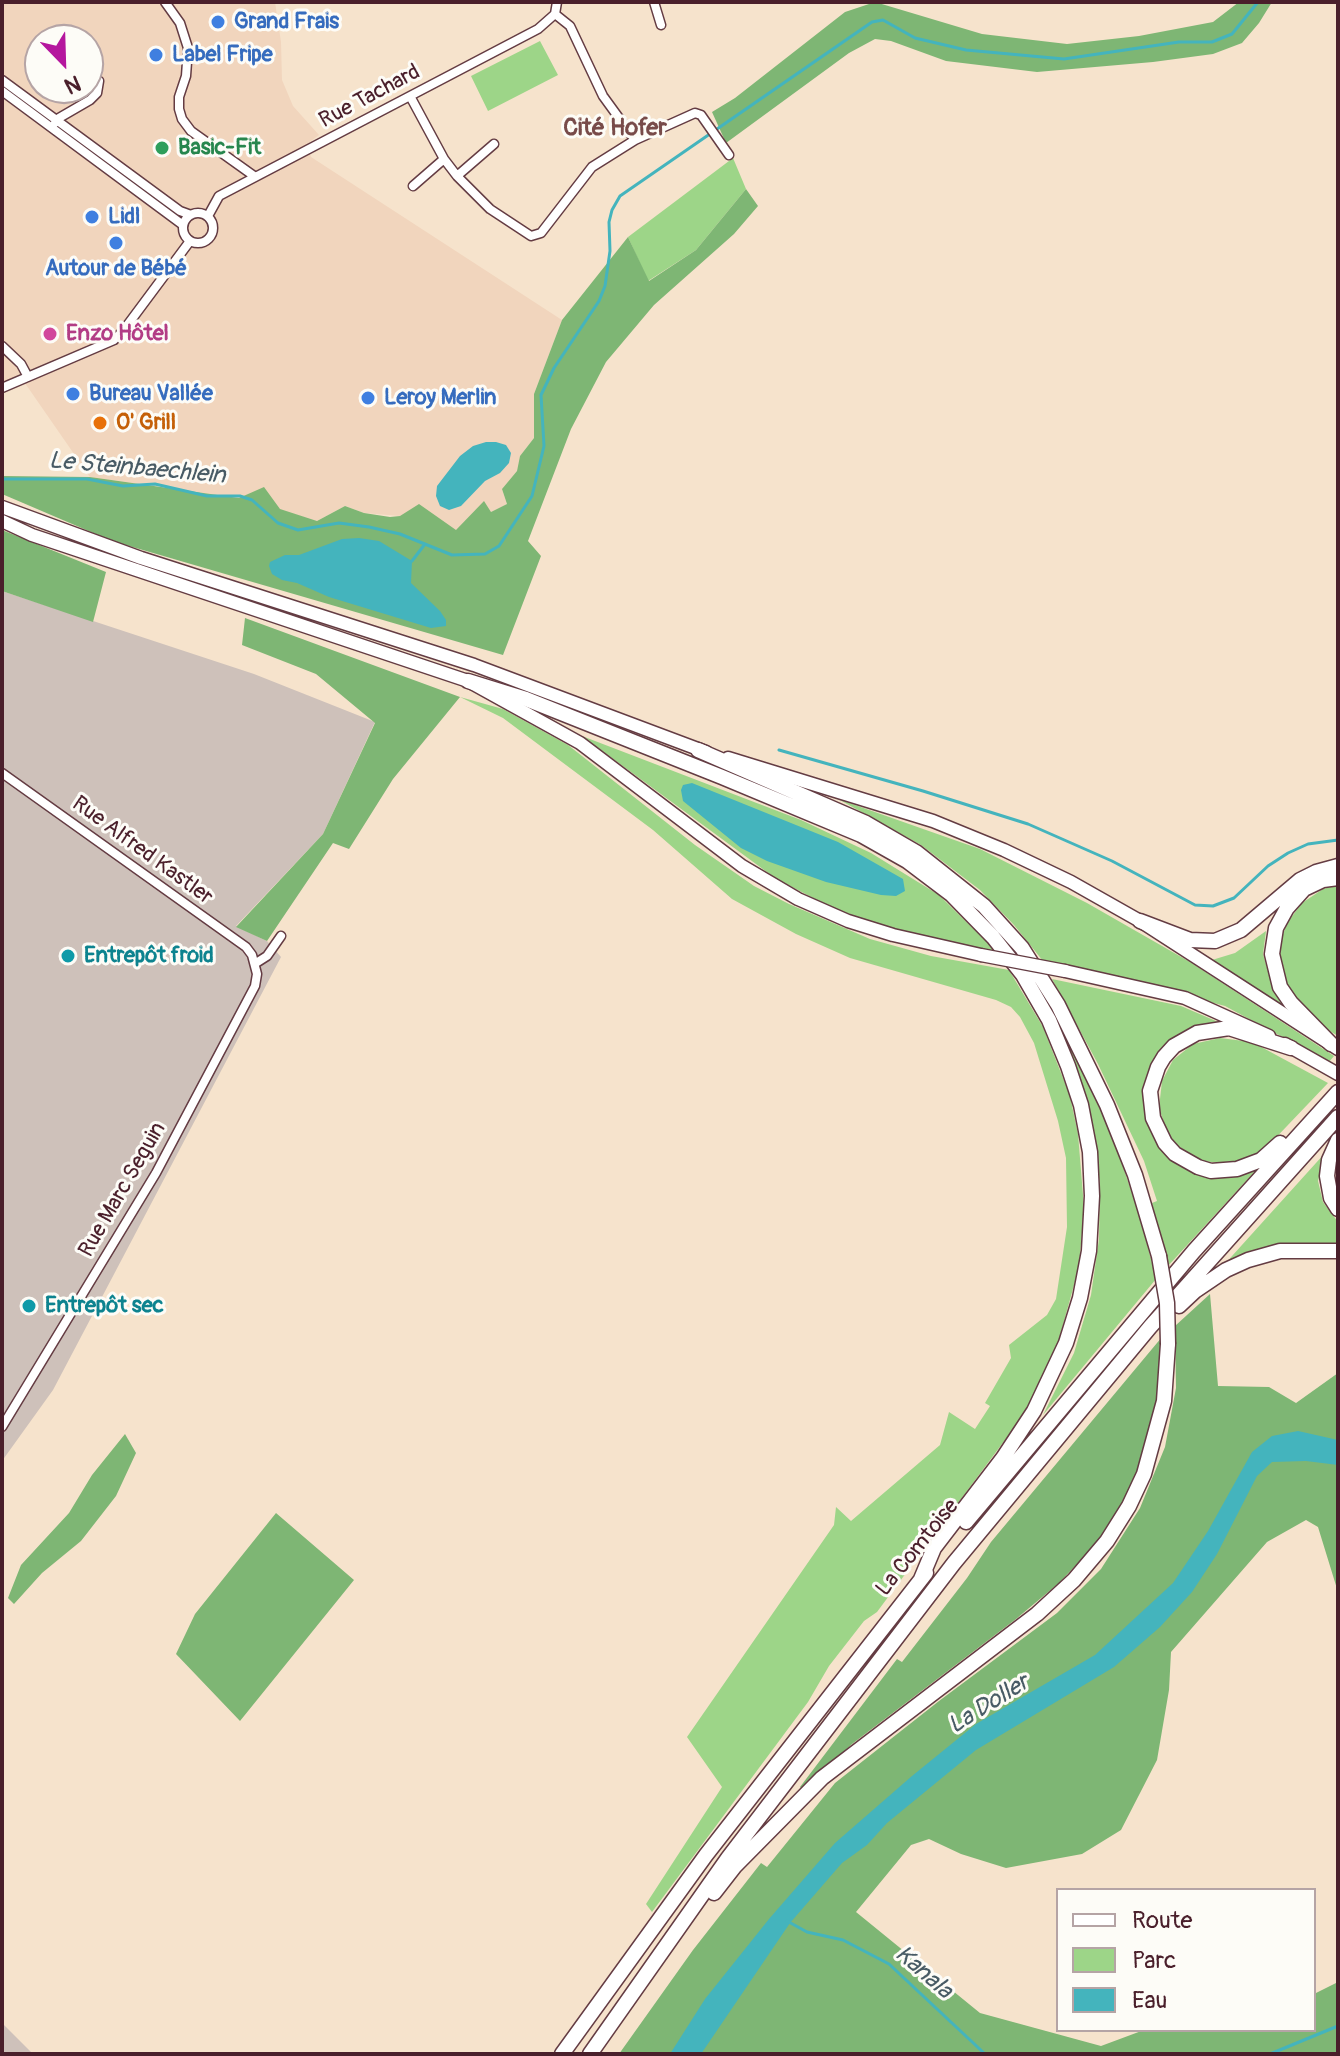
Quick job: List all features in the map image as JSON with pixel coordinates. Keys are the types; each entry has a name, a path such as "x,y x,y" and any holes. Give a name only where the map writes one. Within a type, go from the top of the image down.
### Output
{"highway":[{"path":"2,507 141,558 474,665 698,750 866,823 916,852 984,906 1022,948 1058,1005 1107,1105 1135,1175 1159,1256 1167,1303 1169,1368 1164,1401 1144,1474 1129,1506 1107,1541 1074,1580 1037,1614 822,1778 735,1866 701,1911 682,1923"},
{"path":"2,521 32,535 526,699 695,765 861,835 907,861 952,895 993,937 1023,975 1049,1020 1081,1105 1090,1152 1092,1196 1089,1251 1080,1298 1066,1343 1034,1411 1003,1458 934,1548 921,1579"},
{"path":"468,681 580,743 742,866 798,899 848,921 893,935 1185,998 1234,1018 1338,1074"},
{"path":"698,750 933,821 1004,850 1071,882 1140,921 1334,1047"},
{"path":"1140,921 1190,940 1215,941 1241,930 1300,880 1338,866"},
{"path":"1334,1047 1291,1003 1280,987 1272,954 1276,928 1287,908 1304,889 1323,880 1338,878"},
{"path":"1291,1048 1229,1028 1197,1033 1174,1046 1164,1057 1153,1079 1150,1104 1158,1132 1165,1143 1186,1162 1211,1171 1250,1165 1271,1152 1287,1136 1302,1131"},
{"name":"La Comtoise","path":"562,2054 706,1855 921,1579 1117,1340 1338,1092"},
{"name":"La Comtoise","path":"590,2054 819,1735 935,1588 1150,1327 1338,1117"},
{"path":"1338,1140 1329,1160 1327,1176 1331,1198 1338,1209"},
{"path":"1150,1327 1177,1309 1195,1291 1226,1270 1248,1260 1280,1251 1338,1251"}],"street":[{"path":"165,2 180,23 188,48 186,76 179,97 182,119 191,131 254,176"},
{"path":"557,2 555,14 570,26 603,96 635,140"},
{"path":"654,2 661,25"},
{"name":"Rue Tachard","path":"208,216 219,196 538,29 555,14"},
{"path":"2,80 183,225"},
{"path":"2,91 180,211 208,216 213,224 211,237 199,243 190,241 184,234 183,225 191,215"},
{"path":"410,96 444,159 457,176 490,209 521,230 536,236 592,167 635,140 695,113 701,115 729,155"},
{"path":"54,124 84,104"},
{"path":"457,176 494,144"},
{"path":"413,186 444,159"},
{"path":"2,388 114,340 190,241"},
{"path":"2,346 21,364 28,377"},
{"name":"Rue Alfred Kastler","path":"2,773 246,947 256,963"},
{"path":"256,963 267,956 281,936"},
{"name":"Rue Marc Seguin","path":"2,1427 156,1173 255,986 256,963"}],"shaded area":[{"path":"2,2 275,2 281,42 282,80 293,106 319,135 307,144 311,157 562,320 534,394 534,438 520,456 517,471 502,489 507,504 491,512 484,502 456,531 400,516 364,513 345,506 317,521 239,498 90,477 20,376 2,383"},
{"path":"2,591 254,674 375,722 323,834 236,926 267,941 281,957 53,1390 2,1461"},
{"path":"2,2023 33,2054 2,2054"}],"green space":[{"path":"875,2 982,34 1067,44 1139,36 1213,22 1239,2 1272,2 1242,43 1213,54 1153,62 1037,72 946,61 891,41 875,39 849,53 726,143 712,112 735,98 845,12"},
{"path":"540,41 558,75 488,111 471,76"},
{"path":"733,158 746,189 696,250 648,281 628,237"},
{"path":"746,189 758,206 734,234 654,305 606,362 571,429 528,541 541,556 503,655 112,541 2,494 2,476 90,477 239,498 264,487 280,509 317,521 345,506 390,517 400,516 419,504 456,530 484,501 491,512 507,504 502,489 517,471 520,456 534,438 534,394 562,320 628,237 649,281 696,250"},
{"path":"2,530 106,572 93,622 2,591"},
{"path":"245,618 460,697 393,779 349,849 333,843 267,941 236,927 323,834 375,723 316,674 242,645"},
{"path":"460,697 503,709 568,745 695,845 754,886 789,904 870,939 931,956 1009,970 1043,1027 1070,1096 1078,1134 1084,1207 1079,1267 1056,1350 1025,1413 877,1612 864,1621 829,1666 808,1702 652,1912 646,1904 722,1787 687,1737 834,1525 836,1507 851,1521 940,1445 949,1412 975,1429 990,1406 985,1403 1011,1358 1009,1345 1047,1315 1056,1299 1067,1227 1066,1158 1034,1043 1011,1007 850,958 796,934 732,899 653,830 503,718"},
{"path":"582,736 801,820 871,853 939,895 997,952 896,931 836,910 775,878"},
{"path":"838,799 980,849 1087,903 1190,962 1334,1056 1329,1062 1225,1006 1043,961 980,890 921,845"},
{"path":"1338,885 1338,1036 1318,1024 1294,999 1282,973 1279,946 1287,923 1302,903 1323,889"},
{"path":"1266,931 1263,954 1271,982 1288,1011 1212,960 1235,953"},
{"path":"1052,979 1181,1006 1223,1024 1202,1025 1181,1034 1160,1050 1148,1072 1143,1095 1146,1117 1154,1139 1169,1158 1190,1171 1220,1178 1257,1169 1167,1267 1152,1203 1157,1201 1144,1161 1098,1064"},
{"path":"1062,1031 1080,1062 1117,1149 1140,1217 1156,1279 1043,1415 1074,1353 1091,1295 1099,1239 1100,1185 1093,1132"},
{"path":"1220,1038 1252,1042 1328,1083 1267,1147 1247,1159 1229,1164 1202,1161 1178,1146 1168,1134 1159,1108 1162,1081 1173,1060 1193,1044"},
{"path":"1325,1153 1318,1181 1323,1202 1338,1222 1338,1245 1311,1243 1269,1247 1223,1266"},
{"path":"1210,1294 1218,1386 1269,1387 1296,1403 1338,1373 1338,1592 1318,1527 1306,1520 1267,1542 1171,1652 1169,1690 1157,1760 1121,1830 1082,1854 1006,1868 961,1854 929,1839 911,1845 856,1912 980,2013 1101,2046 1139,2032 1316,2032 1316,1993 1338,1982 1338,2054 619,2054 693,1950 761,1863 767,1867 835,1783 1057,1613 1101,1569 1140,1508 1165,1447 1176,1388 1175,1326"},
{"path":"1162,1337 1161,1388 1150,1439 1134,1483 1098,1542 1059,1583 852,1744 803,1790 800,1787 897,1659 902,1662 991,1542"},
{"path":"125,1434 136,1453 116,1496 81,1541 42,1573 14,1604 8,1598 21,1565 69,1513 92,1475"},
{"path":"276,1513 354,1580 240,1721 176,1654 195,1614"}],"water":[{"path":"486,442 506,445 511,453 509,463 500,473 485,481 461,506 449,510 440,506 436,496 437,486 460,456 473,446"},
{"path":"342,539 379,541 412,561 411,583 440,611 446,626 431,628 329,597 282,580 272,574 269,566 270,562 285,555 299,555"},
{"path":"692,783 838,842 903,879 905,891 896,896 881,895 826,882 767,861 741,848 683,801 683,785"},
{"name":"La Doller","path":"1298,1431 1338,1440 1338,1465 1306,1461 1272,1462 1257,1476 1217,1554 1192,1592 1160,1627 1114,1667 976,1750 887,1823 867,1845 842,1863 790,1923 701,2054 670,2054 705,1999 835,1843 976,1724 1095,1655 1173,1583 1208,1531 1252,1452 1272,1436"}],"waterway":[{"name":"Le Steinbaechlein","path":"2,479 87,479 123,486 155,484 207,496 240,496 252,500 278,523 298,530 339,523 400,534 452,555 485,554 499,546 532,496 544,446 541,395 554,368 599,301 605,286 610,251 609,222 620,196 872,22 883,20 915,38 966,50 1064,59 1179,42 1212,42 1232,34 1258,2"},
{"path":"412,561 425,544"},
{"path":"779,750 1028,824 1112,861 1195,905 1213,906 1234,898 1268,866 1288,853 1308,844 1338,840"},
{"name":"Kanala","path":"787,1921 807,1932 843,1940 889,1964 985,2054"},
{"name":"Kanala","path":"1270,2054 1338,2026"}],"place":[{"name":"Grand Frais","path":"218,22"},
{"name":"Label Fripe","path":"156,55"},
{"name":"Basic-Fit","path":"162,148"},
{"name":"Lidl","path":"92,217"},
{"name":"Autour de Bébé","path":"116,243"},
{"name":"Enzo Hôtel","path":"50,334"},
{"name":"Bureau Vallée","path":"73,394"},
{"name":"Leroy Merlin","path":"368,398"},
{"name":"O' Grill","path":"100,423"},
{"name":"Entrepôt froid","path":"68,956"},
{"name":"Entrepôt sec","path":"29,1306"}],"district":[{"name":"Cité Hofer","path":"615,129"}]}
